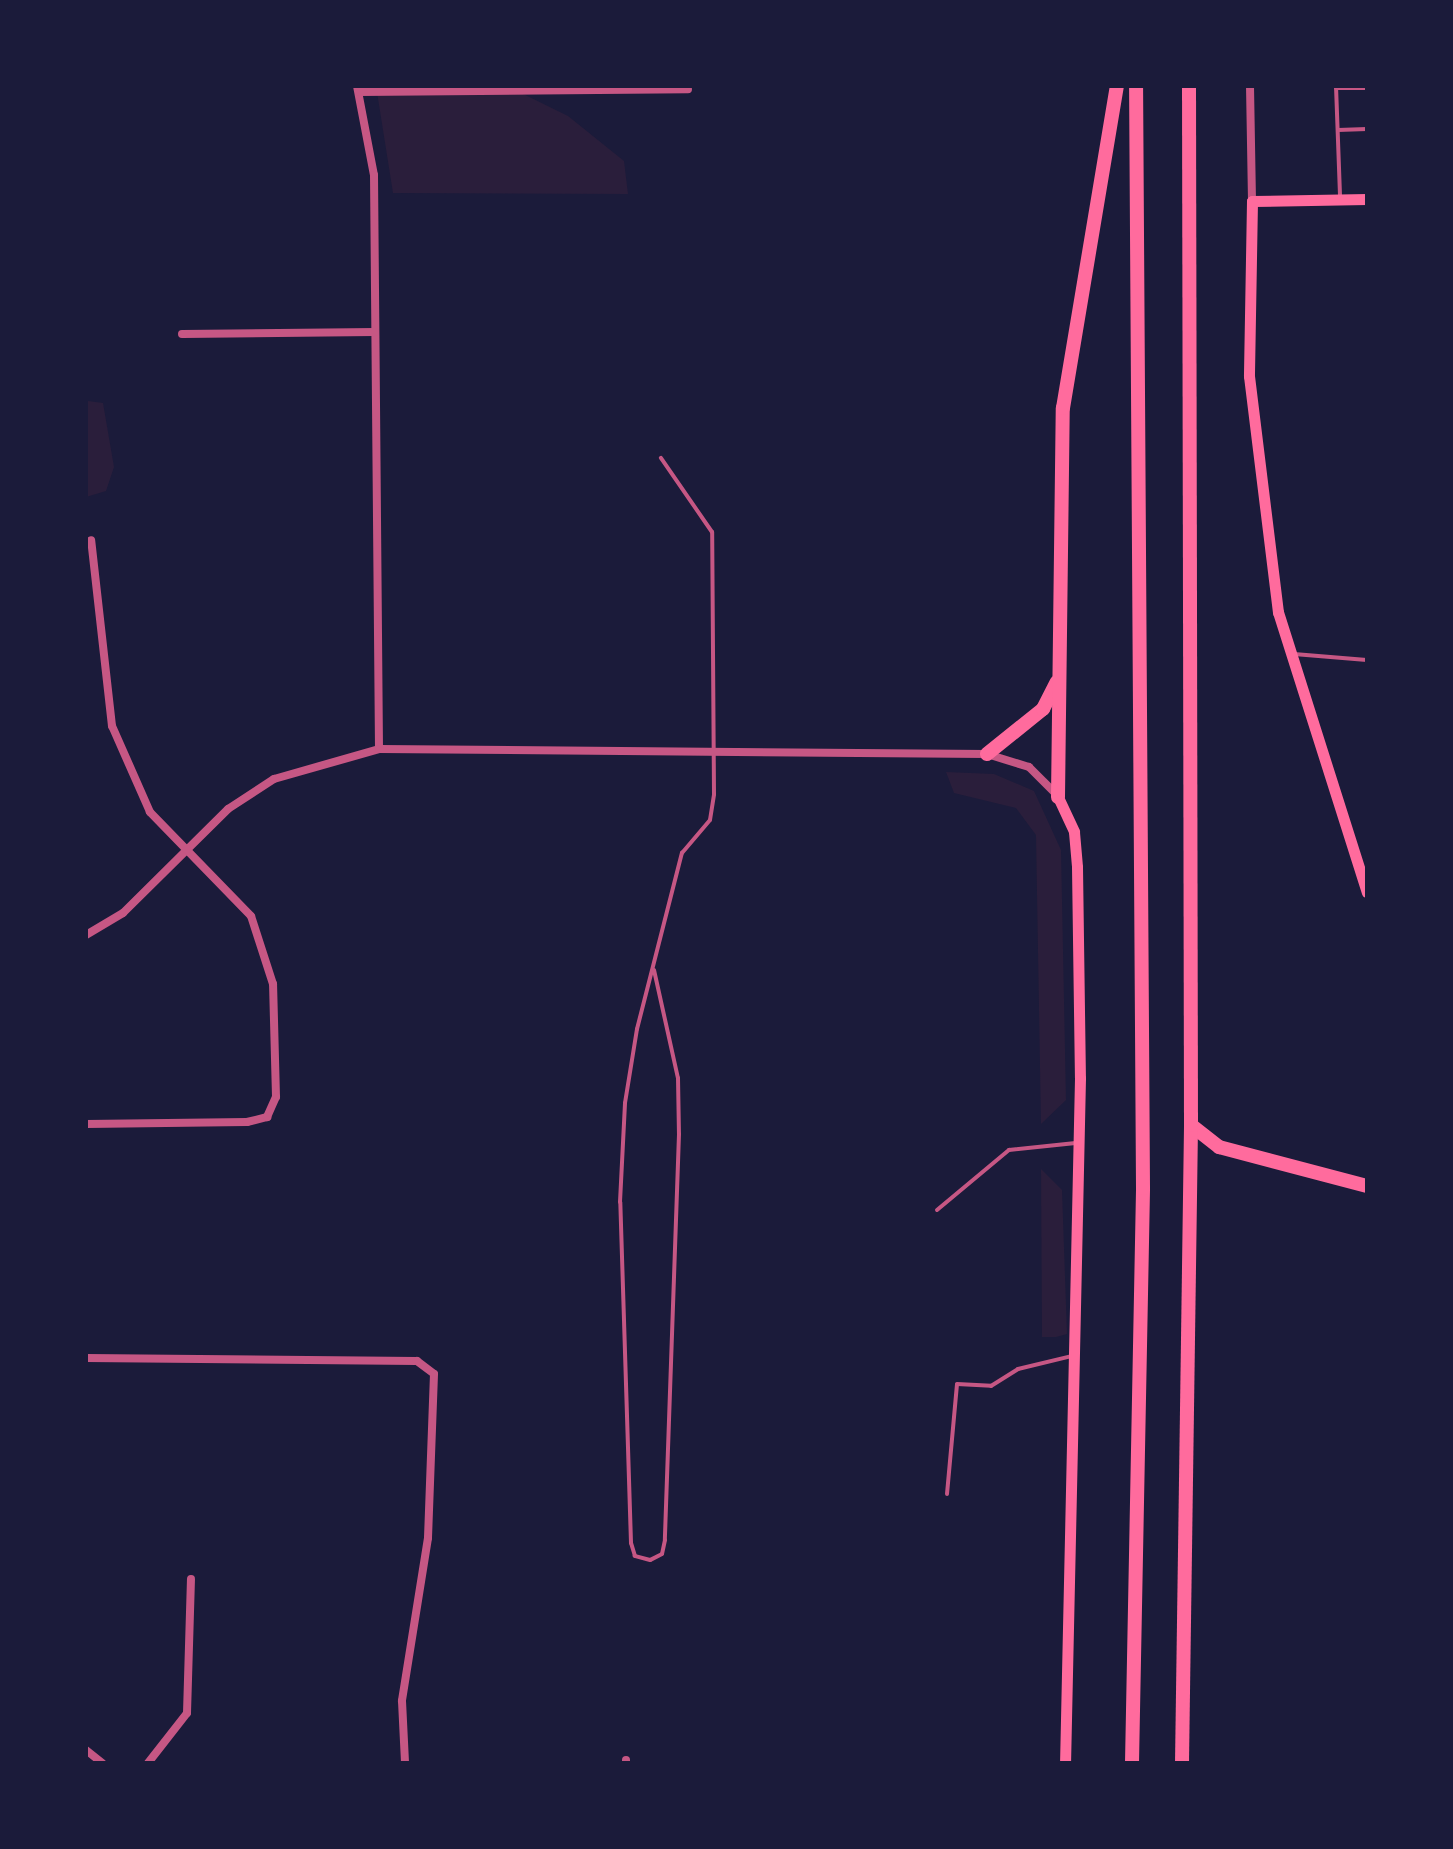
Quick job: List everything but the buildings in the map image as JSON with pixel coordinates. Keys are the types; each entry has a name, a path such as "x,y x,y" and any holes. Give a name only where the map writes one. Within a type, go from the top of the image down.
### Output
{"highway":[{"path":"1058,797 1063,408 1117,86"},
{"path":"1132,1763 1143,1188 1136,86"},
{"path":"1182,1763 1191,1125 1189,86"},
{"path":"987,754 1043,709 1059,678"},
{"path":"1191,1125 1219,1147 1367,1186"}],"main road":[{"path":"1367,199 1252,201 1251,405 1259,492 1290,654 1364,872 1367,892"},
{"path":"1058,797 1074,832 1077,867 1078,1143 1065,1763"}],"street":[{"path":"1250,86 1252,201"},
{"path":"379,749 374,175 358,89 688,89"},
{"path":"182,334 375,332"},
{"path":"86,1124 247,1122 267,1117 276,1097 265,950 229,887 182,849 136,787 112,726 91,540"},
{"path":"86,935 123,913 182,849 274,779 379,749 710,757 987,754 1029,767 1058,797"},
{"path":"86,1358 366,1360 426,1365 438,1397 428,1538 404,1676 405,1763"},
{"path":"148,1763 187,1713 191,1579"},
{"path":"86,1750 102,1763"}],"lane":[{"path":"1340,199 1336,87 1367,88"},
{"path":"1338,130 1367,129"},
{"path":"654,970 678,1078 679,1134 665,1540 662,1554 650,1560 635,1556 631,1543 620,1202 625,1103 654,970 682,853 713,810 710,757 712,532 661,458"},
{"path":"1290,654 1367,660"},
{"path":"937,1210 1009,1150 1078,1143"},
{"path":"947,1494 957,1384 991,1386 1018,1369 1074,1355"}],"shaded area":[{"path":"376,86 507,86 568,116 624,161 628,194 393,193"},
{"path":"88,401 103,403 114,467 106,491 86,497"},
{"path":"946,772 994,774 1034,791 1061,850 1066,1100 1041,1124 1036,835 1016,808 954,793"},
{"path":"1041,1169 1062,1190 1067,1334 1056,1337 1042,1337"}]}
